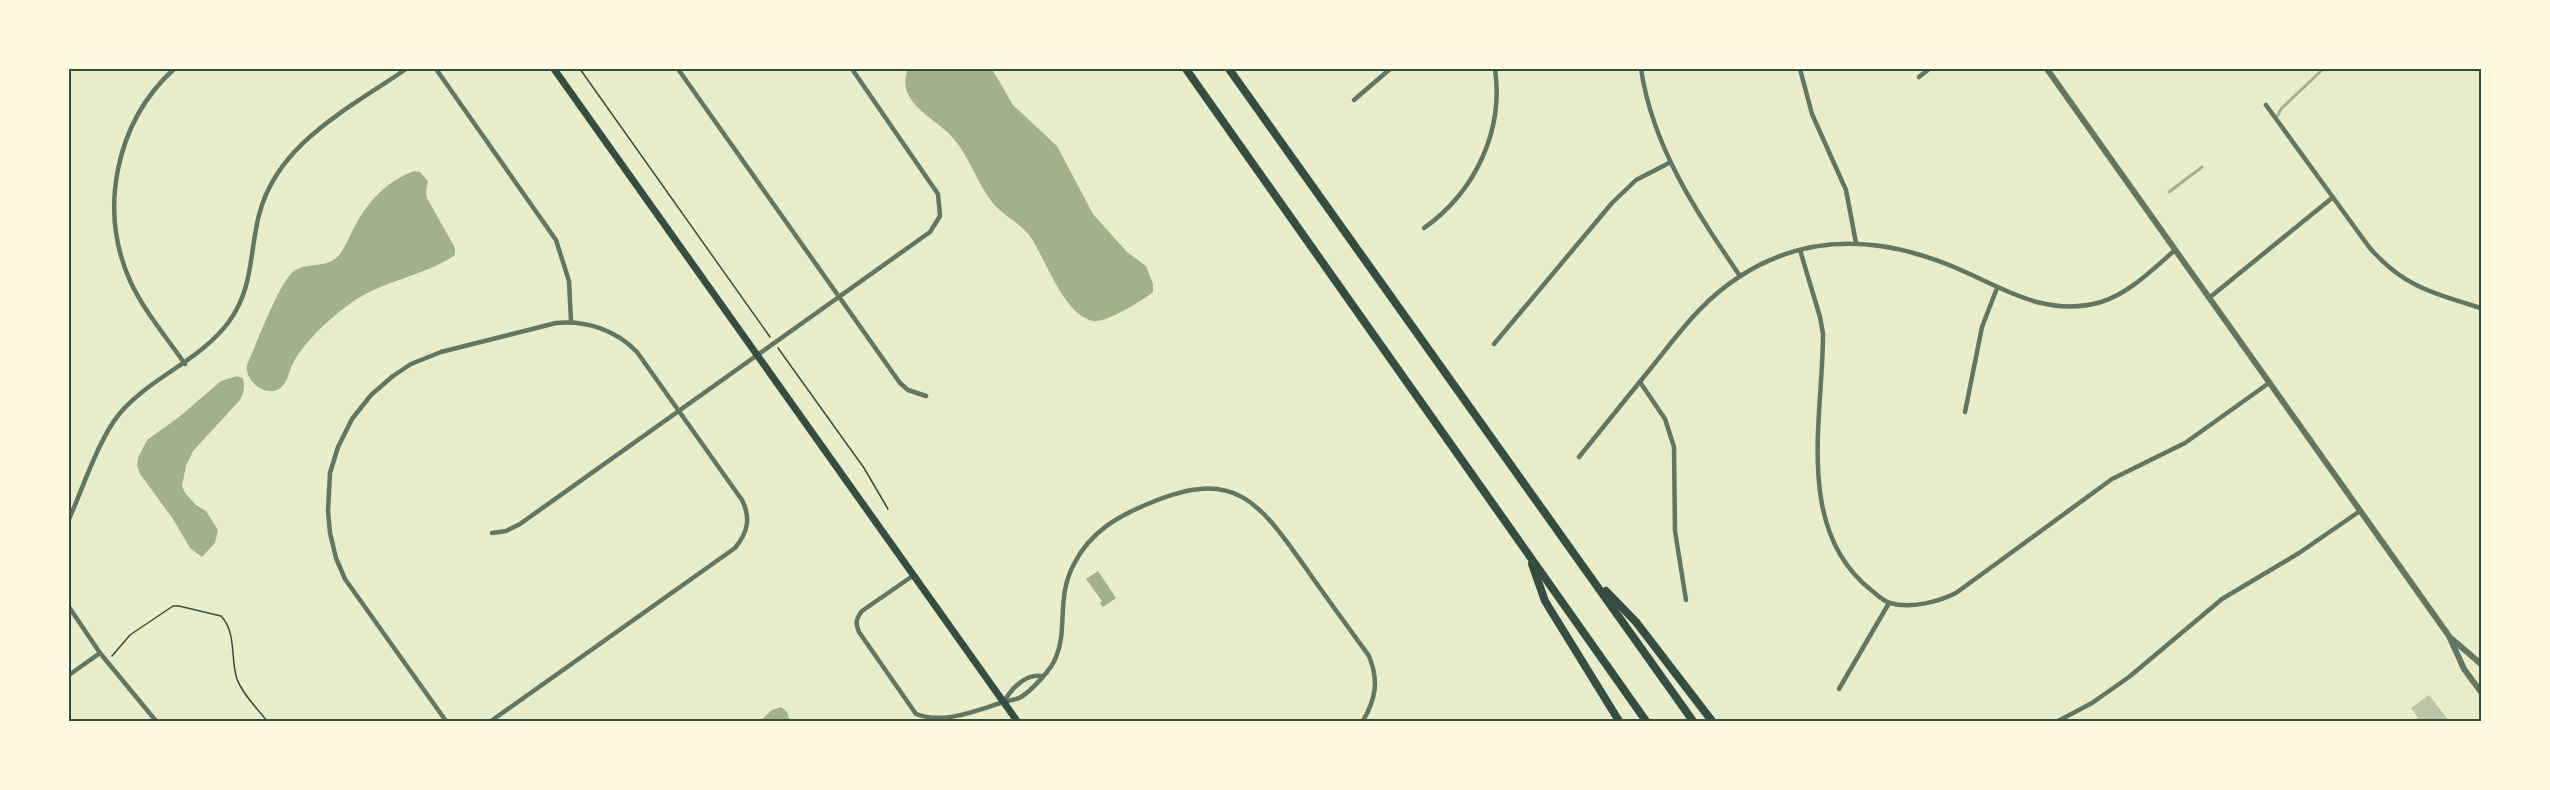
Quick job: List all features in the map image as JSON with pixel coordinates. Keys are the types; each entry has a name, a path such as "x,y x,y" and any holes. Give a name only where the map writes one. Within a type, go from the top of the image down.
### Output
{"highway":[{"path":"1186,69 1646,721"},
{"path":"1229,69 1693,721"},
{"path":"1528,552 1545,600 1619,721"},
{"path":"1587,571 1636,622 1712,721"}],"main road":[{"path":"554,69 1017,721"}],"street":[{"path":"174,69 154,90 132,125 117,171 114,205 119,249 132,285 141,302 185,364"},
{"path":"69,519 109,428 121,412 214,340 228,323 240,302 251,274 259,215 269,188 288,158 307,139 406,69"},
{"path":"436,69 556,240 569,281 571,321"},
{"path":"678,69 900,382 908,390 926,396"},
{"path":"492,533 506,531 520,524 930,232 940,216 939,199 934,184 852,69"},
{"path":"1354,100 1390,69"},
{"path":"1424,228 1458,199 1481,158 1496,115 1495,69"},
{"path":"1641,69 1655,127 1670,163 1695,209 1740,276"},
{"path":"1800,69 1812,114 1846,190 1856,243"},
{"path":"1919,76 1929,69"},
{"path":"2047,69 2449,636 2464,669 2481,692"},
{"path":"2266,105 2368,247 2398,276 2426,292 2481,308"},
{"path":"1494,344 1612,203 1636,180 1670,163"},
{"path":"2209,298 2332,198"},
{"path":"1579,457 1697,310 1709,298 1740,276 1769,260 1829,244 1856,243 1893,247 1918,253 1966,272 1997,288 2048,306 2090,305 2115,296 2137,283 2175,250"},
{"path":"1800,250 1823,334 1817,466 1822,505 1837,547 1854,573 1873,592 1889,603 1923,604 1944,599 1956,593 2112,479 2185,443 2269,383"},
{"path":"1965,412 1982,327 1997,288"},
{"path":"446,721 345,579 333,546 328,521 330,473 345,433 362,407 380,386 411,364 441,352 547,324 571,321 606,330 624,340 637,352 739,495 746,508 748,526 735,548 491,721"},
{"path":"1640,382 1665,419 1674,447 1675,531 1686,600"},
{"path":"914,575 862,611 857,618 856,625 915,714 924,717 972,714 1019,699 1038,685 1041,676 1050,668 1057,656 1063,596 1073,565 1093,538 1116,519 1173,494 1200,488 1214,489 1241,497 1264,513 1369,656 1374,670 1376,689 1371,707 1363,721"},
{"path":"2058,721 2091,703 2129,677 2222,599 2299,554 2360,511"},
{"path":"1839,689 1889,603"},
{"path":"69,607 100,652 156,721"},
{"path":"2449,636 2481,664"},
{"path":"69,675 100,652"},
{"path":"1004,702 1011,689 1034,675 1041,676"}],"path":[{"path":"580,69 770,336"},
{"path":"779,349 864,468 888,509"},
{"path":"107,660 130,635 173,606 184,606 221,616 231,637 238,682 267,721"}],"shaded area":[{"path":"908,69 992,69 1013,105 1057,146 1093,214 1127,252 1146,266 1153,284 1153,292 1124,311 1098,321 1082,316 1073,308 1056,284 1029,235 992,202 954,139 912,101 905,81"},
{"path":"414,171 420,172 428,181 427,198 455,248 455,255 429,269 359,298 332,318 310,339 293,363 286,382 281,388 266,391 256,385 248,376 247,365 275,300 288,277 300,268 324,264 335,259 372,200 395,180"},
{"path":"237,376 243,378 244,381 240,400 193,451 186,466 182,486 196,505 206,511 218,530 215,543 202,557 190,548 173,519 140,474 137,466 138,458 147,440 179,417 221,381"},
{"path":"1098,571 1116,598 1103,607 1100,603 1102,601 1086,579"},
{"path":"781,707 787,712 790,721 760,721 772,710"}],"building":[{"path":"2429,695 2449,721 2414,721 2418,718 2411,708"}],"waterway":[{"path":"2278,115 2281,109 2323,69"},
{"path":"2169,192 2202,167"}]}
